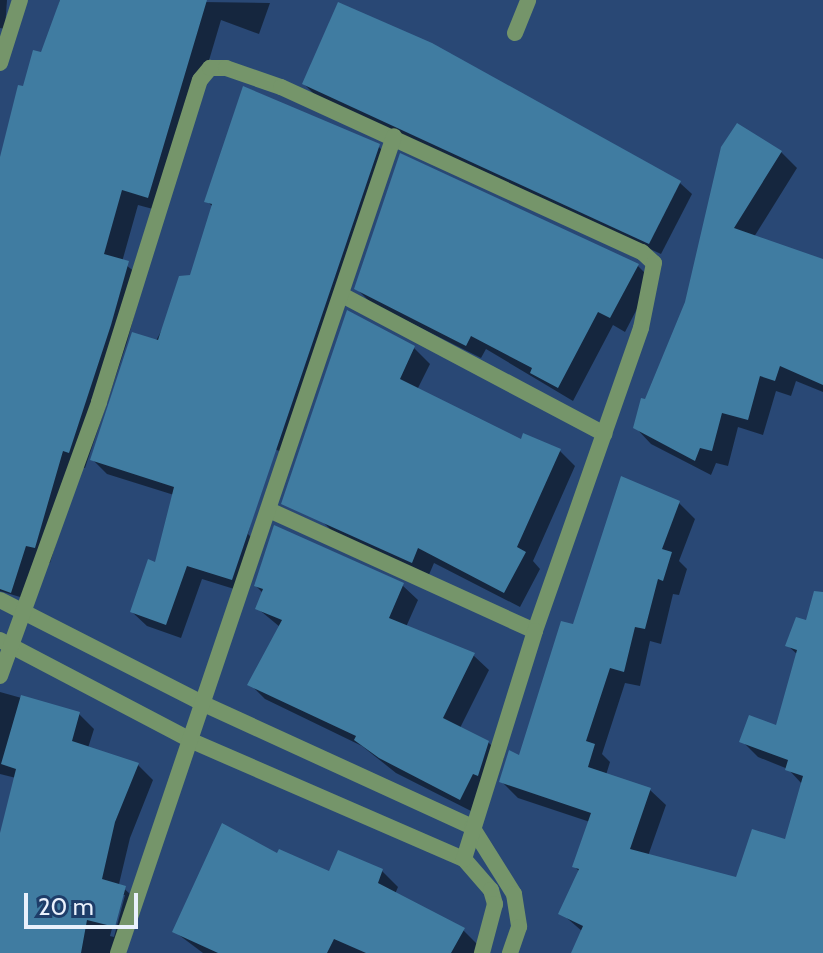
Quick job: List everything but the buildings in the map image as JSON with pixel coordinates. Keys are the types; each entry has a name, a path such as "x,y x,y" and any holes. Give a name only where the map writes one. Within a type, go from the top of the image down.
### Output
{"street":[{"path":"1,58 20,0"},
{"path":"515,33 528,0"},
{"path":"0,676 5,643 22,611 99,402 200,80 210,68 226,68 394,136 642,252 654,263 641,328 535,631 464,859"},
{"path":"118,953 206,705 394,136"},
{"path":"342,295 604,434"},
{"path":"269,510 535,631"},
{"path":"0,600 206,705 472,827 507,875 514,894 519,927 510,953"},
{"path":"5,643 192,741 464,859 491,890 495,904 482,953"}]}
